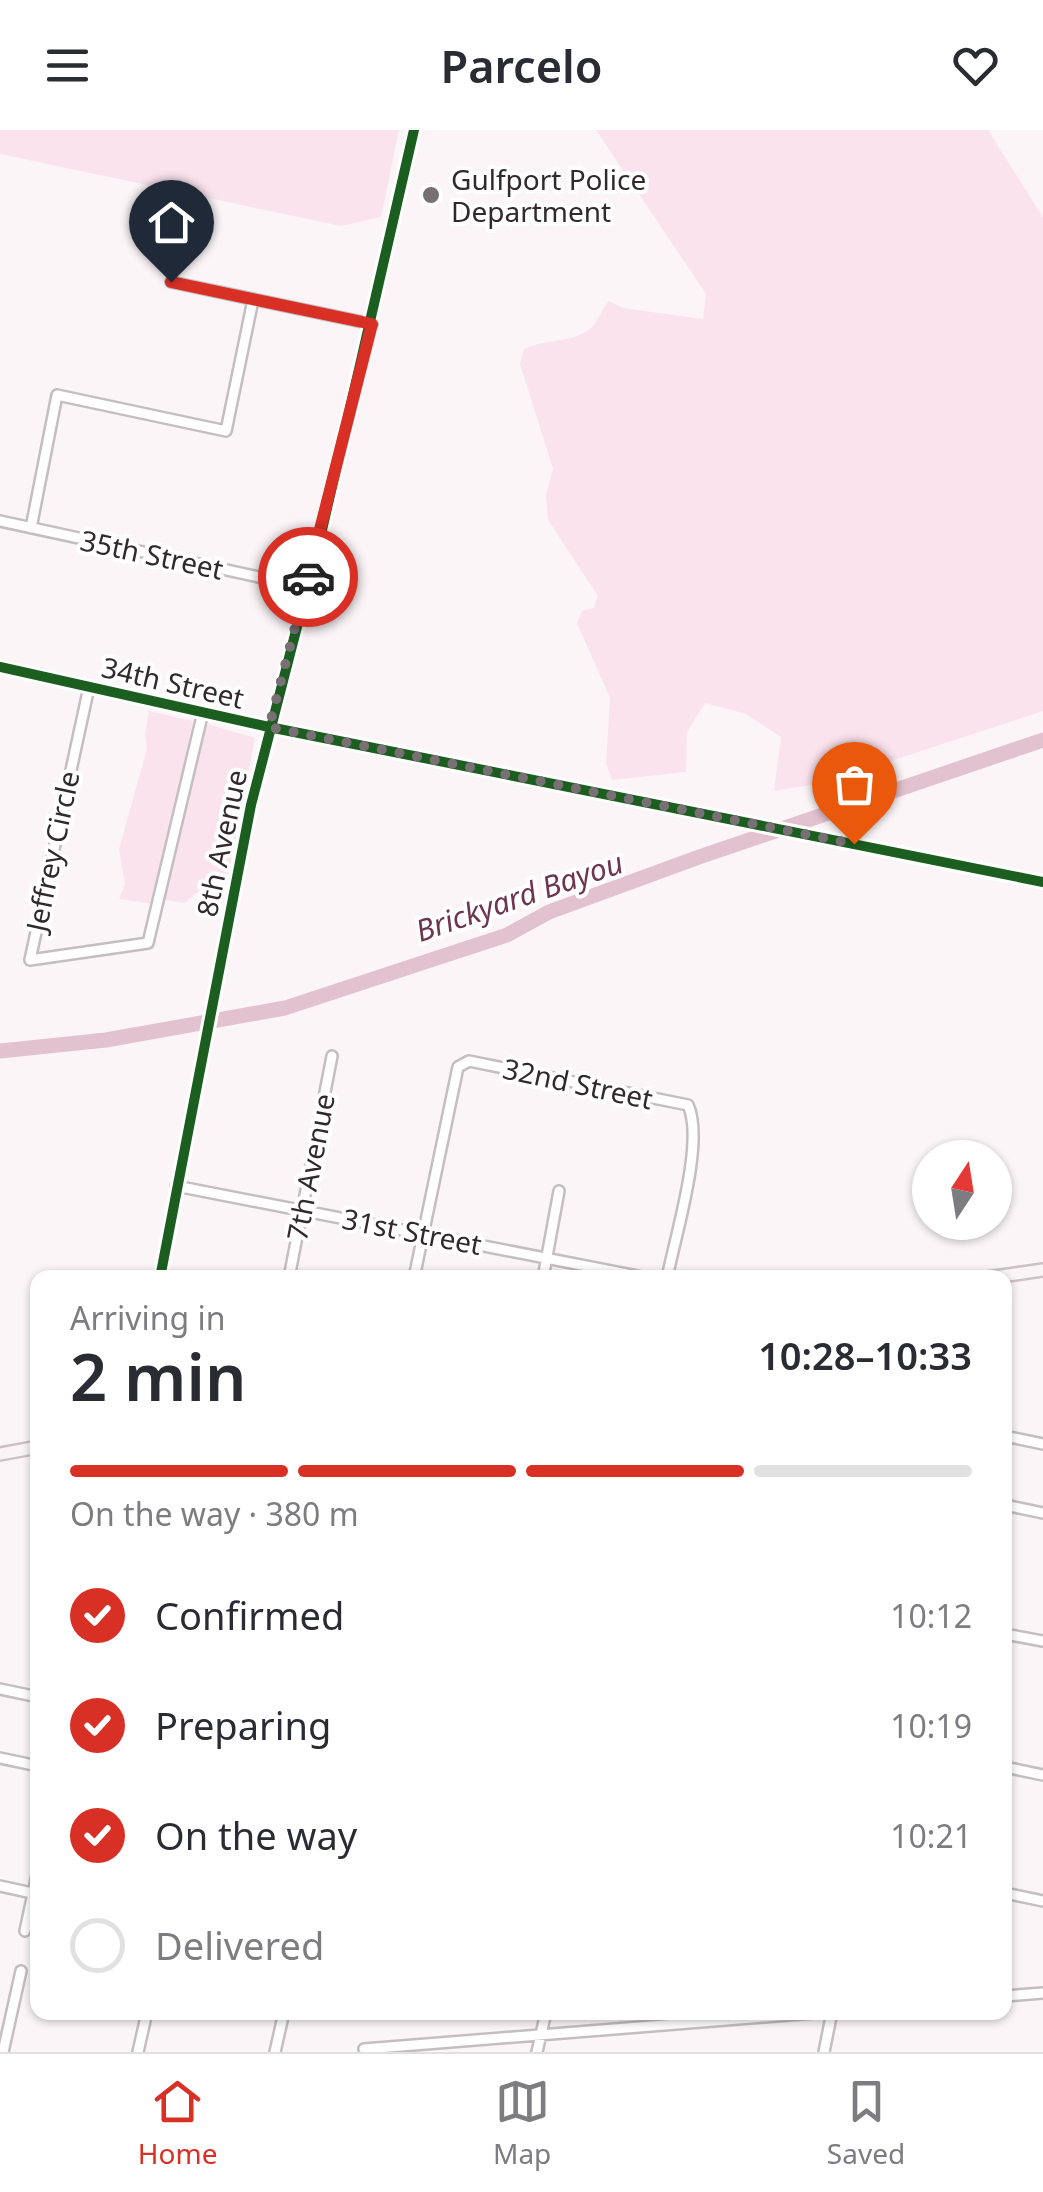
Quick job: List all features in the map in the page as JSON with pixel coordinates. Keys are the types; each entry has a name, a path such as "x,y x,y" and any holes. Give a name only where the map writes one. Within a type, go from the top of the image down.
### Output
{"main road":[{"path":"1012,1274 1043,1270"},
{"path":"0,1454 30,1448"}],"street":[{"name":"8th Avenue","path":"161,1270 212,999 269,727 372,324 414,130"},
{"path":"171,282 372,324"},
{"path":"31,528 57,395 226,430 253,300"},
{"name":"35th Street","path":"0,522 304,587"},
{"name":"34th Street","path":"0,667 269,727 1043,882"},
{"name":"Jeffrey Circle","path":"89,687 30,960 150,941 202,712"},
{"name":"7th Avenue","path":"291,1270 332,1056"},
{"name":"32nd Street","path":"424,1232 461,1062 688,1105 689,1167 669,1270"},
{"name":"31st Street","path":"176,1186 609,1270"},
{"path":"544,1270 559,1191"},
{"path":"416,1270 424,1232"},
{"path":"1012,1437 1043,1444"},
{"path":"1012,1507 1043,1513"},
{"path":"1012,1635 1043,1641"},
{"path":"0,1689 30,1696"},
{"path":"0,1758 30,1764"},
{"path":"1012,1768 1043,1774"},
{"path":"0,1886 30,1893"},
{"path":"1012,1894 1043,1901"},
{"path":"25,1932 30,1904"},
{"path":"3,2052 21,1972"},
{"path":"1012,1995 1043,1993"},
{"path":"138,2052 145,2020"},
{"path":"275,2052 282,2020"},
{"path":"538,2052 544,2020"},
{"path":"364,2049 737,2020"},
{"path":"824,2052 829,2020"}],"shaded area":[{"path":"0,130 399,130 381,217 341,226 0,154"},
{"path":"596,130 988,130 1043,217 1043,711 824,783 774,791 781,737 746,714 705,703 687,732 686,772 612,780 606,763 610,698 577,623 582,611 594,608 598,596 548,520 546,494 553,469 520,364 524,349 576,336 592,327 609,301 623,308 703,319 706,294"},
{"path":"149,711 193,721 153,904 119,899 125,884 119,849 147,749"},
{"path":"207,724 255,738 224,897 196,893 185,903 164,900"}],"waterway":[{"name":"Brickyard Bayou","path":"0,1051 106,1040 285,1008 507,935 549,912 699,857 1043,740"}],"cycle path":[{"path":"162,1270 251,805 322,530 414,130"},
{"path":"0,667 269,727 1043,882"}],"way so far":[{"path":"308,577 269,727 854,844"}],"place":[{"name":"Gulfport Police Department","path":"431,195"}],"route":[{"path":"171,282 372,324 308,577"}]}
